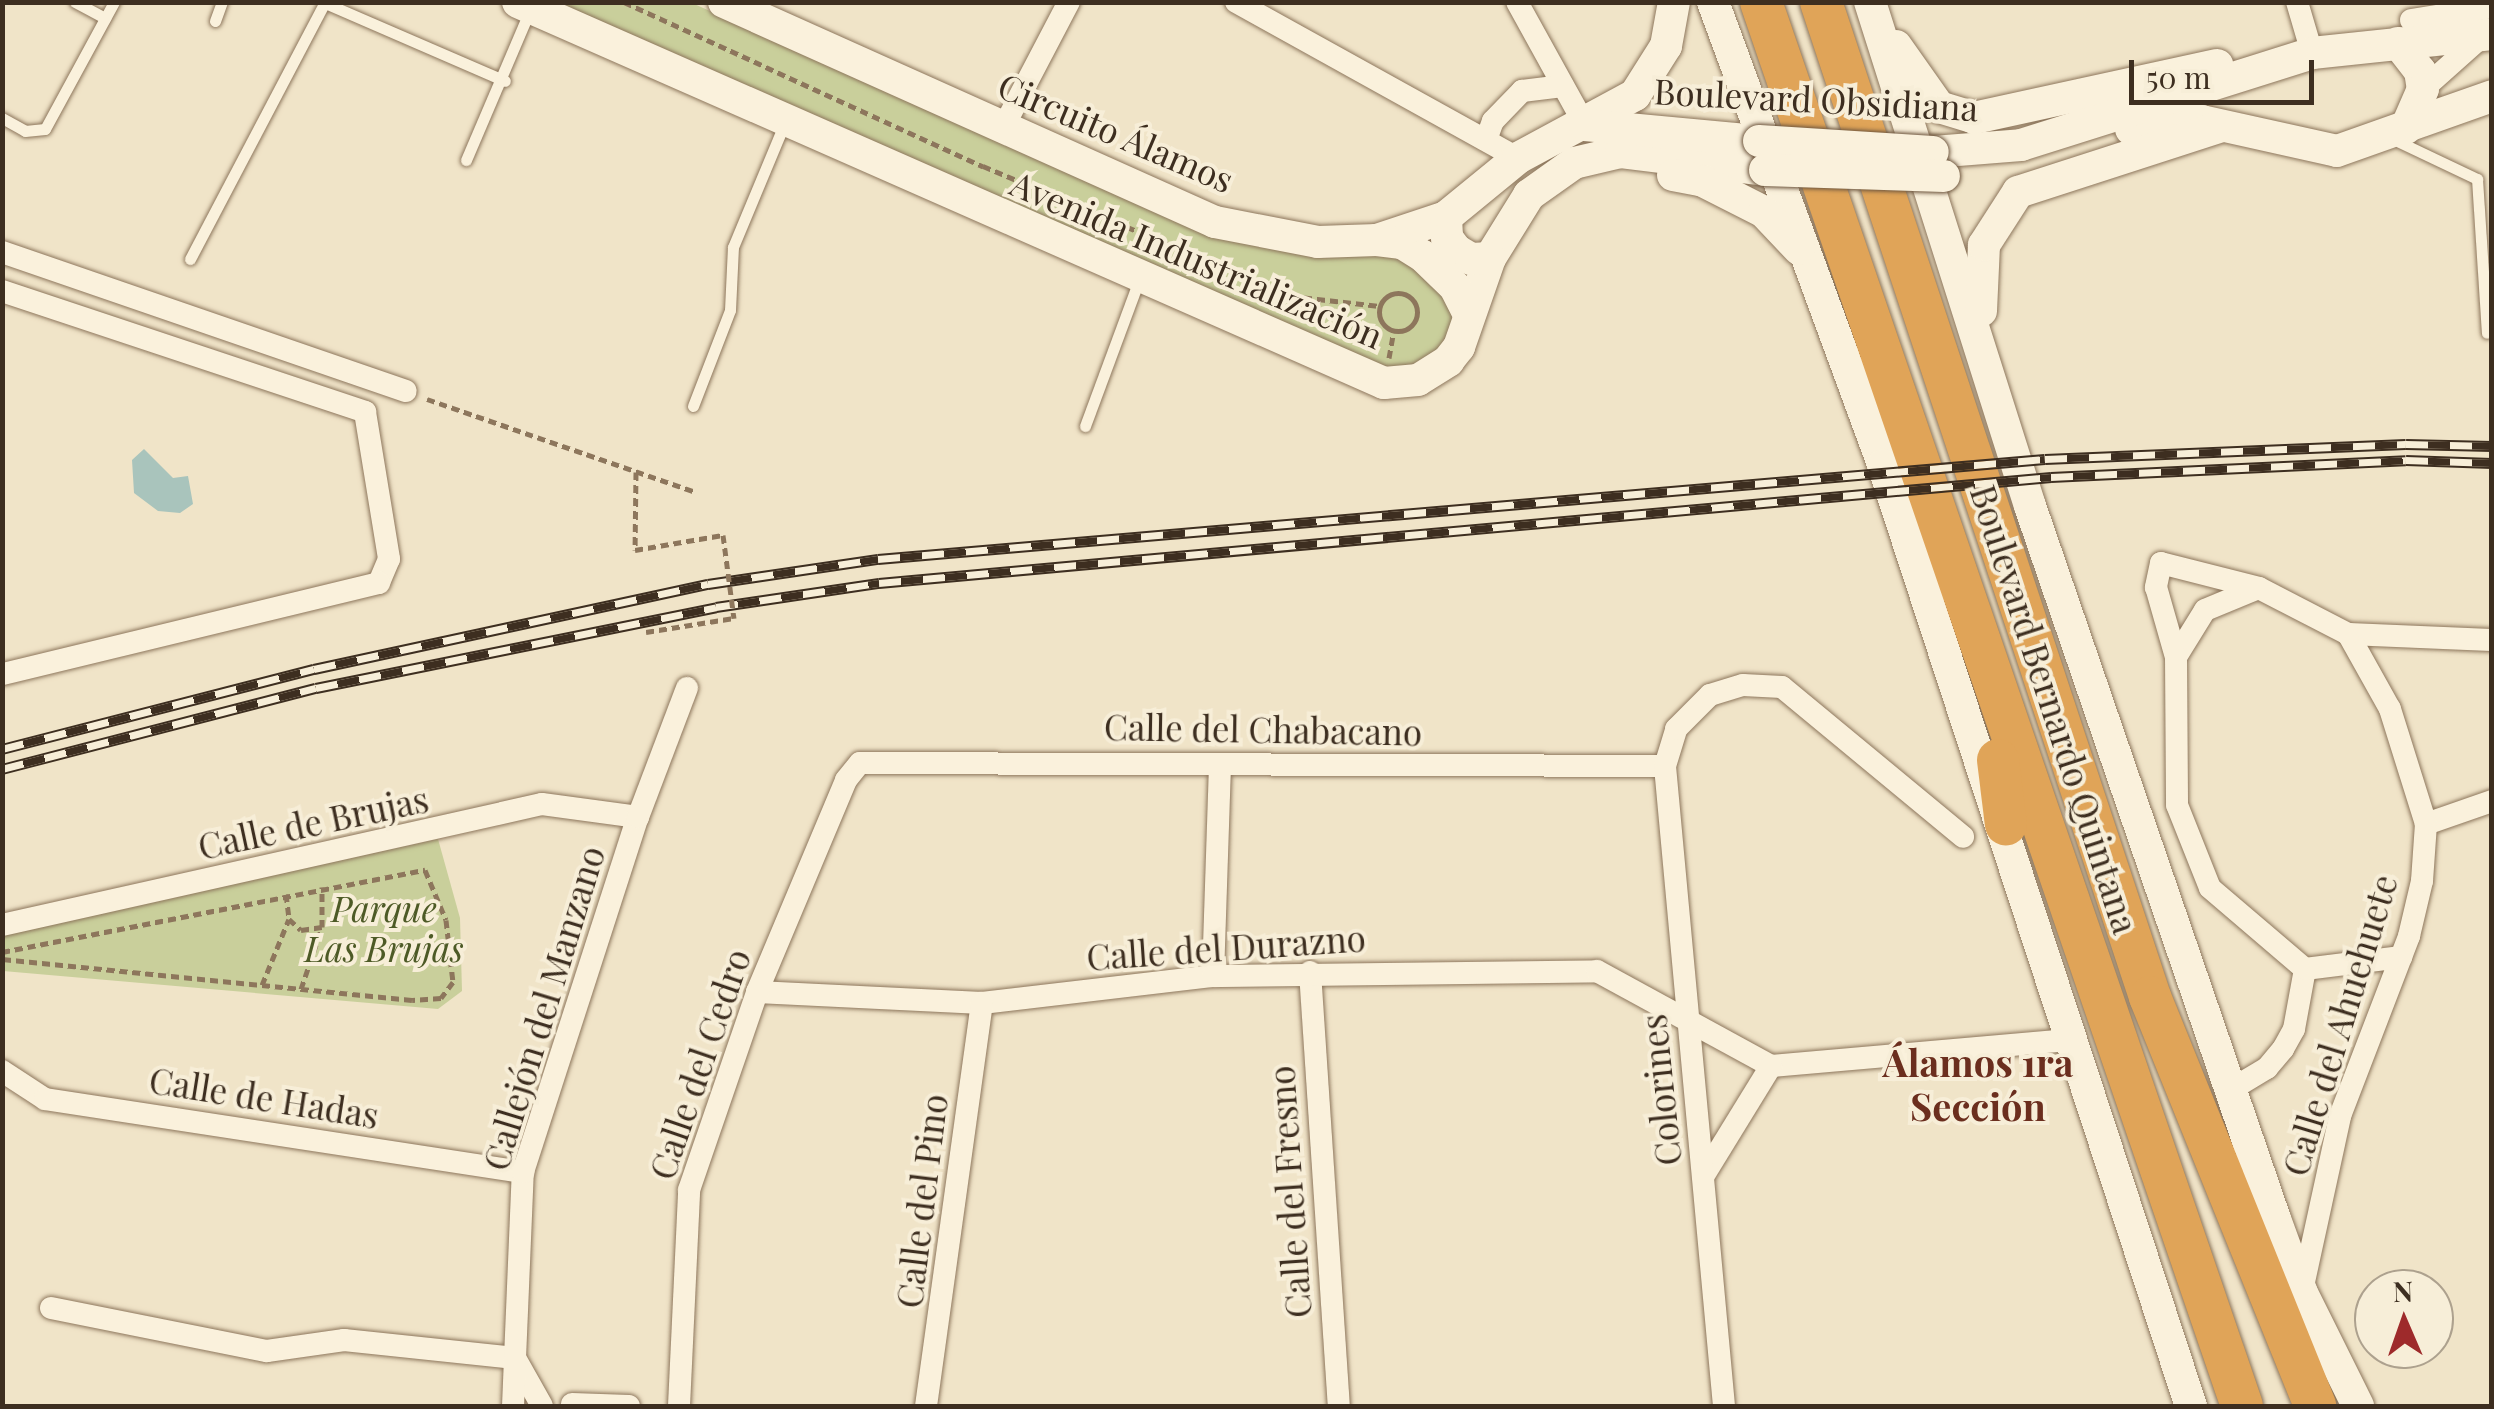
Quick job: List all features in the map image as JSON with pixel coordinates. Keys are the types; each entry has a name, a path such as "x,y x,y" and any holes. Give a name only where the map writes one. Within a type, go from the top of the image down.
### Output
{"highway":[{"name":"Boulevard Bernardo Quintana","path":"1761,2 2242,1406"},
{"name":"Boulevard Bernardo Quintana","path":"1825,8 2150,998 2290,1301 2315,1406"},
{"path":"1968,613 1971,661 2005,784 2006,825"}],"main road":[{"name":"Circuito Álamos","path":"724,2 1216,222 1318,242 1377,240 1446,217 1518,158 1635,95 1666,46 1674,2"},
{"path":"1713,2 1816,271 2006,825 2069,1040 2191,1406"},
{"name":"Avenida Industrialización","path":"524,5 1140,278 1400,384 1448,361 1490,258 1528,195 1574,163 1621,152 1761,155"},
{"path":"1872,9 1939,107 1974,118 2196,65 2246,70"},
{"name":"Boulevard Bernardo Quintana","path":"1872,9 1994,379 2030,506 2232,1089 2290,1301 2358,1406"},
{"path":"2392,36 2490,26"},
{"name":"Boulevard Obsidiana","path":"1938,164 2021,145 2246,70 2392,36"},
{"path":"2392,36 2412,55 2423,89 2395,132"},
{"name":"Boulevard Obsidiana","path":"1585,125 1761,155 2025,167 2154,121 2220,127 2317,152 2395,132 2492,96"},
{"path":"1994,379 1979,277 1984,245 2018,192 2220,127"},
{"path":"1574,163 1703,181 1764,212 1816,271"},
{"path":"1446,217 1447,238 1456,250 1490,258"},
{"path":"1377,240 1402,243 1423,256 1455,287 1469,315"}],"street":[{"path":"1003,128 1068,2"},
{"path":"1236,2 1518,158"},
{"path":"1517,2 1585,125"},
{"path":"2297,2 2312,53"},
{"name":"Boulevard Obsidiana","path":"2392,36 2436,2"},
{"path":"2423,89 2490,26"},
{"path":"1486,140 1492,120 1522,91 1564,86"},
{"path":"2,252 406,392"},
{"path":"2,291 364,412 389,559 379,583 2,674"},
{"path":"2401,957 2305,969 2210,888 2178,805 2172,754 2176,657 2156,587 2161,563 2175,561 2259,588 2348,634 2492,640"},
{"path":"2176,657 2205,610 2259,588"},
{"name":"Calle del Ahuehuete","path":"2290,1301 2340,1116 2401,957 2422,881 2426,824 2390,709 2348,634"},
{"path":"1665,766 1676,729 1710,695 1743,685 1782,687 1963,838"},
{"name":"Callejón del Manzano","path":"513,1406 523,1172 638,817 687,688"},
{"name":"Calle del Chabacano","path":"860,763 1665,766"},
{"name":"Calle del Cedro","path":"679,1406 689,1190 757,992 846,780 860,763"},
{"path":"1213,976 1220,764"},
{"name":"Colorines","path":"1665,766 1724,1406"},
{"path":"2426,824 2492,801"},
{"name":"Calle de Brujas","path":"2,925 542,804 638,817"},
{"path":"2232,1089 2268,1068 2283,1049 2294,1030 2305,969"},
{"name":"Calle del Durazno","path":"757,992 982,1003 1213,976 1597,971 1771,1066"},
{"name":"Calle del Fresno","path":"1310,972 1338,1406"},
{"name":"Calle del Pino","path":"926,1406 932,1396 982,1003"},
{"path":"1704,1175 1771,1066 2069,1040"},
{"name":"Calle de Hadas","path":"2,1071 46,1099 523,1172"},
{"path":"51,1308 267,1351 344,1340 514,1358 542,1406"},
{"path":"572,1404 629,1406"}],"lane":[{"path":"76,2 105,18"},
{"path":"2,118 25,131 44,129 114,2"},
{"path":"215,21 222,2"},
{"path":"190,259 325,2 505,81"},
{"path":"466,160 505,81 524,5"},
{"path":"693,406 730,310 733,247 784,122"},
{"path":"2395,132 2477,179 2487,332"},
{"path":"1085,426 1140,278"}],"path":[{"path":"624,2 983,166 1291,296 1379,306"},
{"path":"1406,294 1417,318 1394,331 1379,317 1379,306 1384,297 1406,294"},
{"path":"1388,361 1406,362"},
{"path":"406,392 695,492"},
{"path":"636,471 636,550 723,536 734,618 646,632"},
{"path":"426,870 446,920 454,982 440,998 412,1000 2,956 286,894 426,870"},
{"path":"301,989 322,927 322,888"},
{"path":"262,985 289,919 286,894"},
{"path":"289,919 301,930 322,927"}],"green space":[{"path":"555,3 692,3 1207,234 1383,253 1441,272 1454,322 1447,340 1428,361 1392,371"},
{"name":"Parque Las Brujas","path":"438,839 460,918 462,991 438,1009 3,971 2,934"}],"water":[{"path":"144,449 173,478 188,476 193,504 180,513 158,511 134,493 132,460"}],"railway":[{"path":"2,749 314,669 708,584 878,559 2045,459 2406,444 2492,446"},
{"path":"2,769 316,688 716,607 879,583 2051,477 2406,460 2492,463"}],"district":[{"name":"Álamos 1ra Sección","path":"1978,1084"}]}
